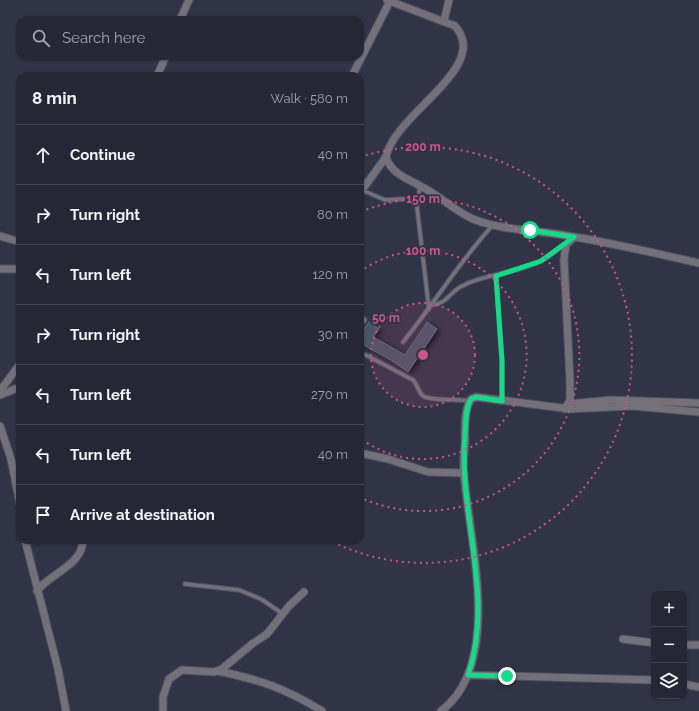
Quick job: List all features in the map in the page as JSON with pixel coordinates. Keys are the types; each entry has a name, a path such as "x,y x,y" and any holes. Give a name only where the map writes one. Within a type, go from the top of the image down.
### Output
{"street":[{"path":"182,16 189,0"},
{"path":"444,21 450,0"},
{"path":"364,51 388,1 455,26 460,31 464,42 459,65 396,134 389,145 386,157 364,187"},
{"path":"159,72 164,60"},
{"path":"354,72 360,60"},
{"path":"386,157 391,167 407,180 420,185 460,212 474,219 493,225 574,237 699,263"},
{"path":"0,236 16,241"},
{"path":"567,407 570,359 564,280 565,250 568,242 574,237"},
{"path":"0,269 16,269"},
{"path":"0,391 16,369"},
{"path":"0,395 16,389"},
{"path":"441,711 458,695 468,675 477,639 478,598 473,536 464,473 465,440 470,400 476,397 567,407 632,406 699,412"},
{"path":"567,407 611,400 699,403"},
{"path":"0,426 11,459 16,484"},
{"path":"364,454 388,458 428,472 464,473"},
{"path":"26,544 58,669 66,711"},
{"path":"37,591 42,583 67,567 79,554 82,544"},
{"path":"218,671 267,634 283,614 304,592"},
{"path":"624,639 651,643"},
{"path":"687,645 699,645"},
{"path":"163,711 162,698 164,688 169,679 176,673 189,670 218,671 258,680 289,691 322,711"},
{"path":"468,675 651,680"},
{"path":"687,685 699,687"}],"lane":[{"path":"420,185 417,207 429,310"},
{"path":"364,191 385,200 418,198"},
{"path":"403,342 432,306 470,250 493,225"},
{"path":"432,306 442,304 464,285 541,261 568,242"},
{"path":"496,276 502,361 502,401"},
{"path":"366,355 413,380 418,386 420,392 427,398 470,400"},
{"path":"185,584 239,590 261,599 283,614"}],"building":[{"path":"369,322 379,329 373,337 405,355 427,322 437,329 408,372 391,360 364,345 364,329"}],"route":[{"path":"507,676 468,675 477,639 478,598 473,536 464,473 465,440 468,405 470,400 476,397 502,401 502,361 496,276 541,261 574,237 530,230"}]}
